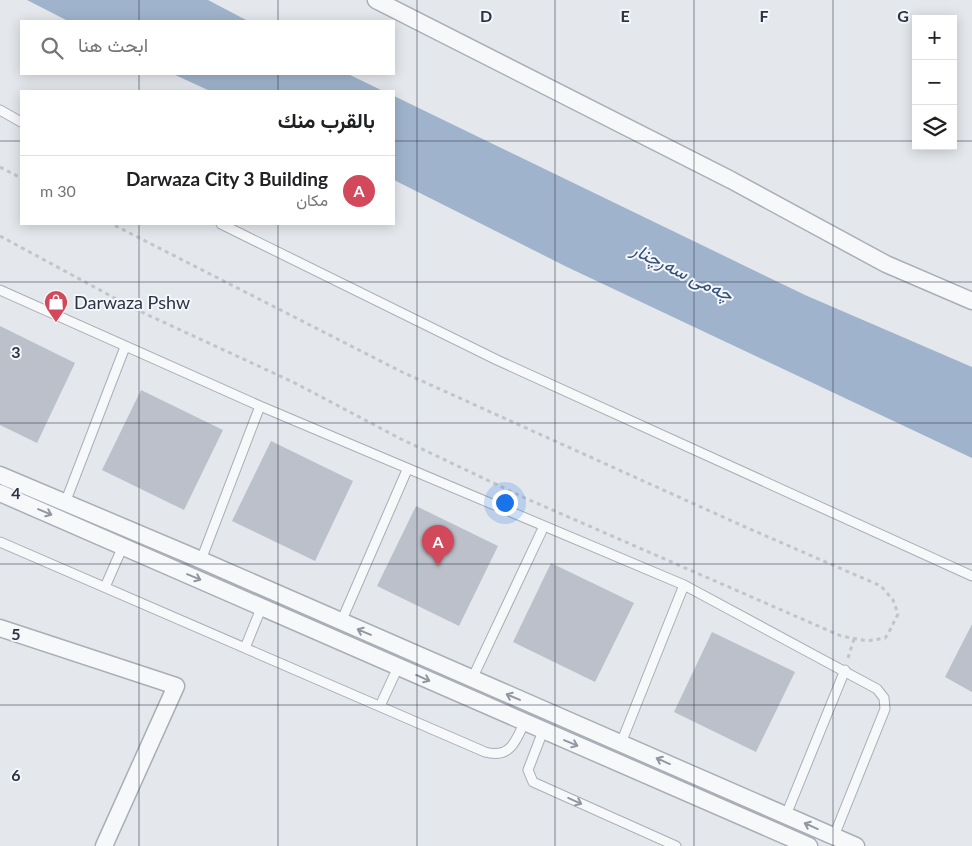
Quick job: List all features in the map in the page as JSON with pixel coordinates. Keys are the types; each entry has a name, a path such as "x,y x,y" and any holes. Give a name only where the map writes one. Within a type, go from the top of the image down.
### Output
{"street":[{"path":"376,0 731,180 886,264 972,301"},
{"path":"0,475 201,560 856,846"},
{"path":"0,493 809,846"},
{"path":"0,628 176,686 104,846"}],"lane":[{"path":"0,110 20,121"},
{"path":"223,225 497,360 972,576"},
{"path":"0,290 125,347 407,470 684,585 877,689 884,698 885,709 834,836"},
{"path":"65,503 125,347"},
{"path":"201,560 260,406"},
{"path":"341,622 407,470"},
{"path":"472,679 544,526"},
{"path":"0,542 494,754 503,754 511,749 524,723"},
{"path":"105,587 123,546"},
{"path":"620,743 684,585"},
{"path":"244,648 262,606"},
{"path":"380,706 398,667"},
{"path":"786,815 844,670"},
{"path":"543,731 528,770 533,782 676,846"}],"path":[{"path":"0,167 20,177"},
{"path":"0,236 135,309 293,382 419,448 526,498 841,636 863,641 885,638 895,623 898,614 897,608 881,586 743,526 419,379 114,225"}],"water":[{"path":"27,0 208,0 246,20 66,20"},
{"path":"175,75 350,75 381,90 208,90"},
{"name":"چەمی سەرچنار","path":"395,96 805,295 972,367 972,458 567,267 395,181"}],"building":[{"path":"0,326 75,363 37,443 0,425"},
{"path":"141,390 223,430 184,510 102,470"},
{"path":"271,441 353,481 315,561 232,521"},
{"path":"416,506 498,546 459,626 377,586"},
{"path":"551,563 634,603 595,682 513,642"},
{"path":"972,624 972,692 945,677"},
{"path":"712,632 795,672 756,752 674,712"}],"place":[{"name":"Darwaza Pshw","path":"56,323"},
{"name":"Darwaza City 3 Building","path":"438,566"}]}
